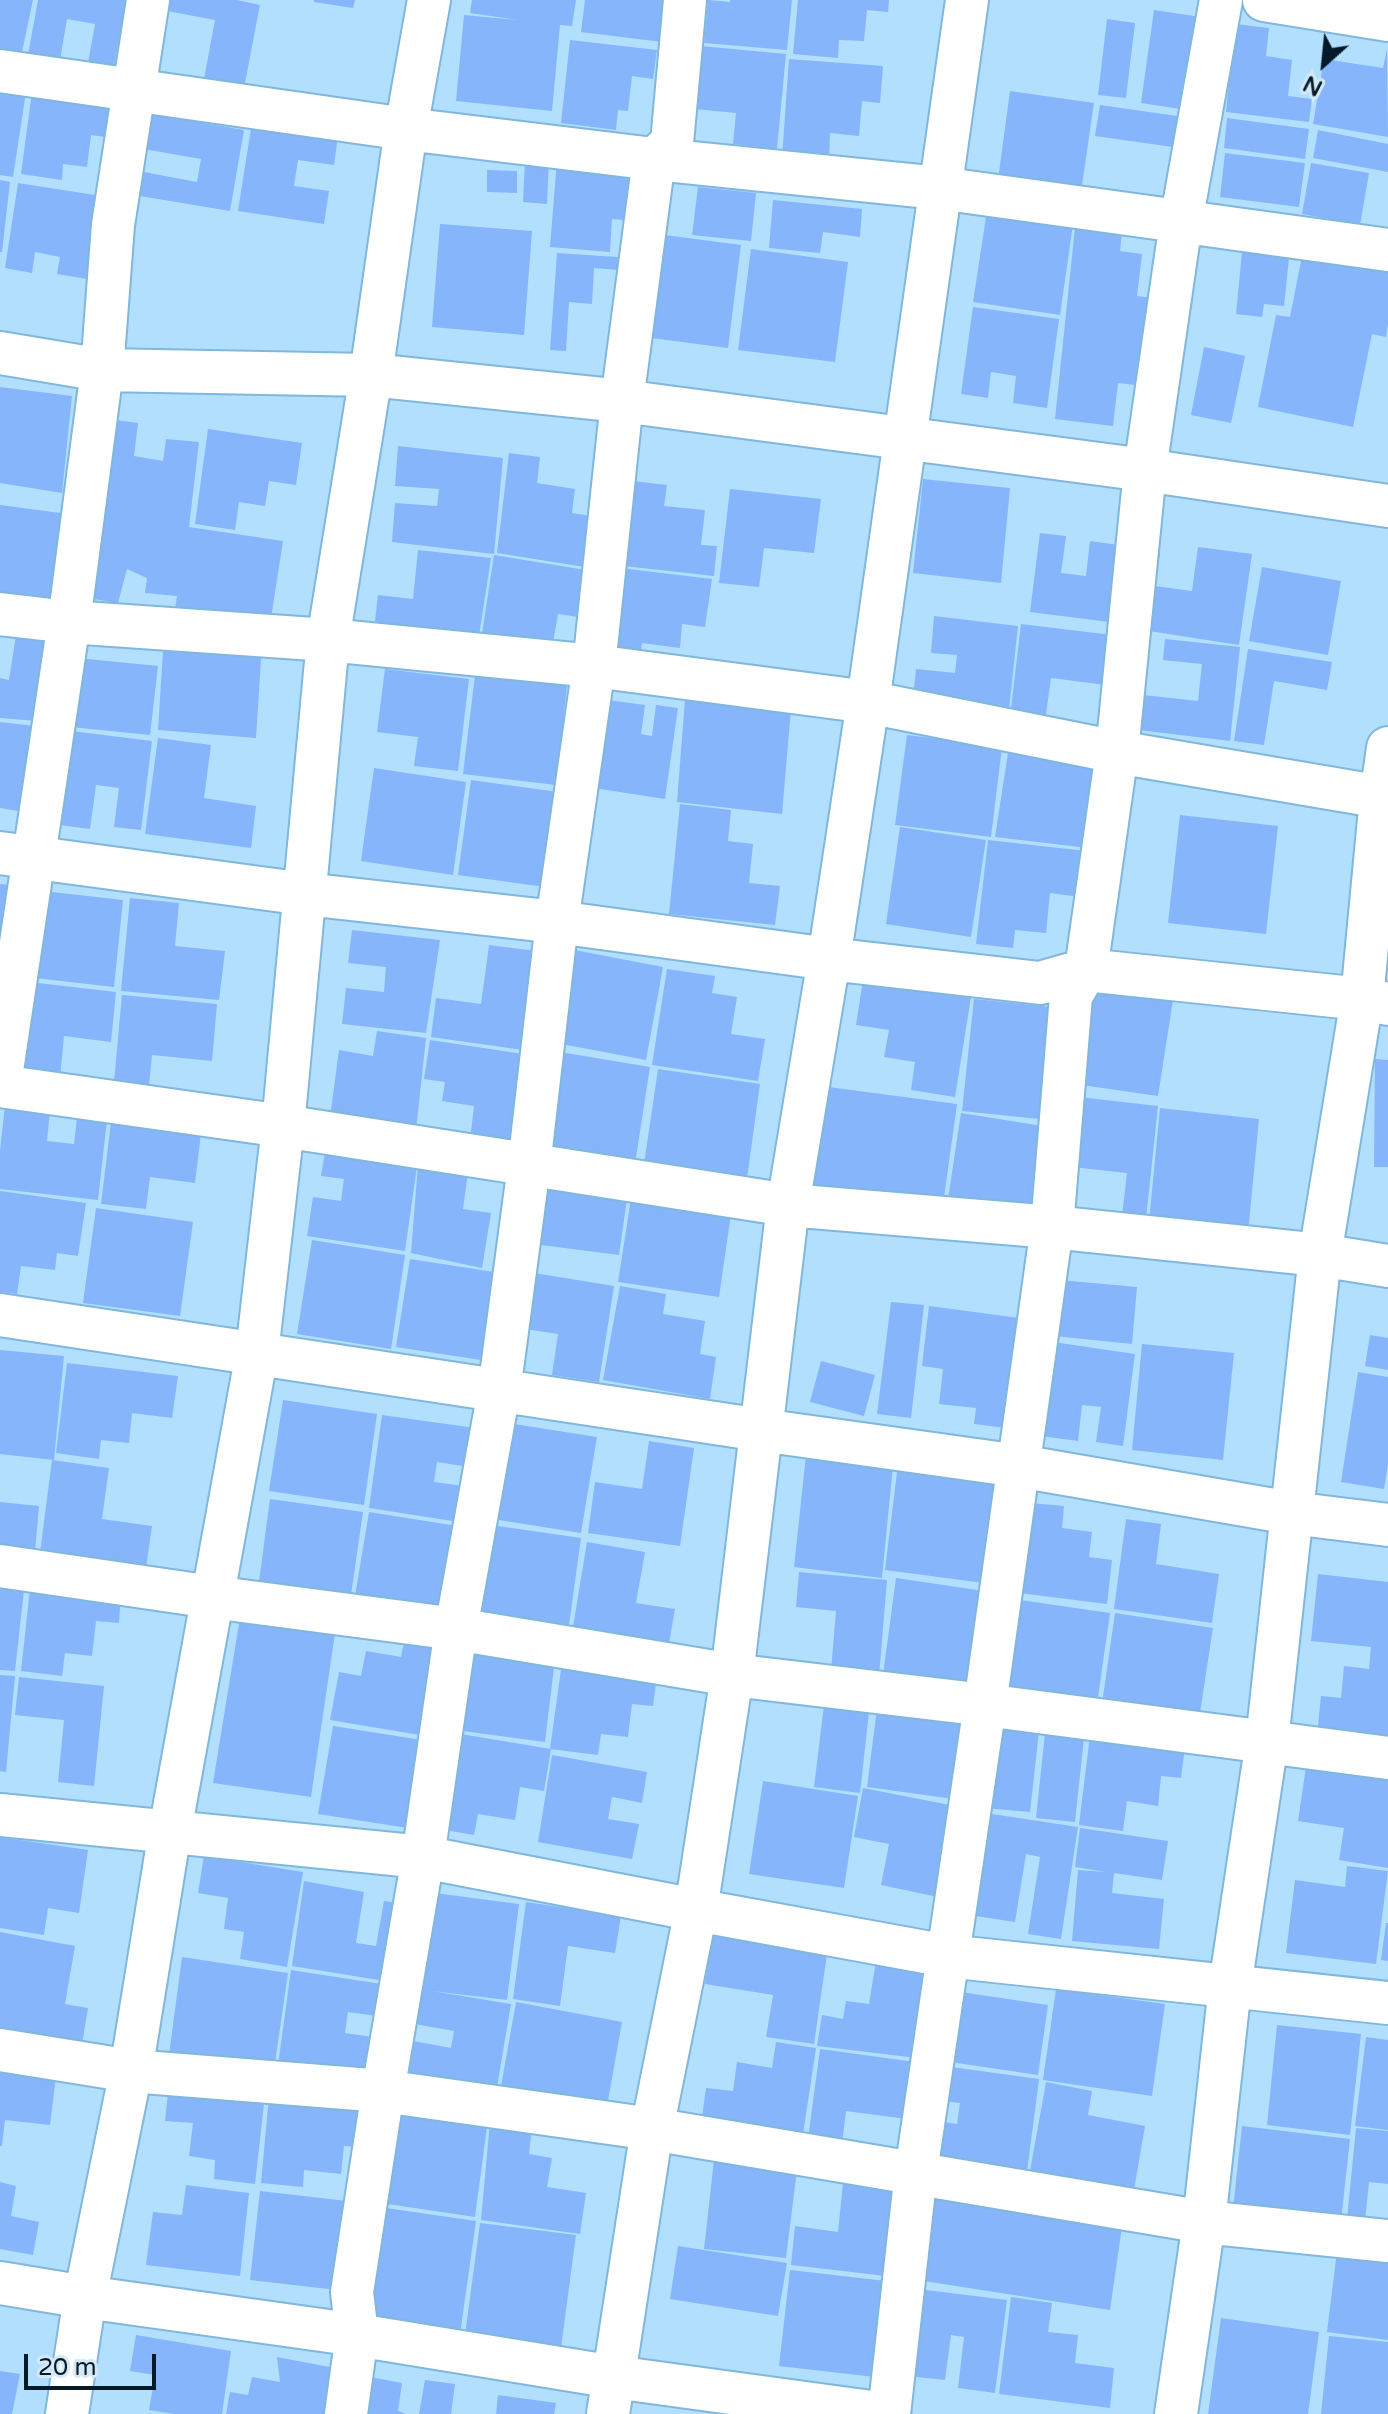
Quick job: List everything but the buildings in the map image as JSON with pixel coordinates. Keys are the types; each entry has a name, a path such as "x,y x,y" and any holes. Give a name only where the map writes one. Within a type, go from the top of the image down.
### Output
{"street":[{"path":"148,0 113,225 102,370 69,622 17,856 0,1085 788,1205 1052,1227 1320,1255 1388,1266"},
{"path":"67,2414 85,2297 131,2071 170,1831 257,1353 283,1126 328,640 371,375 406,129 429,0"},
{"path":"346,2414 357,2335 352,2292 423,1857 456,1629 499,1391 557,922 594,666 622,401 654,159 672,143 685,0"},
{"path":"611,2396 652,2129 696,1910 732,1675 788,1205 868,702 967,0"},
{"path":"0,2283 357,2335 611,2396 887,2414 916,2172 1052,1227 1071,996 1086,970 1117,752 1145,470 1181,222 1221,0"},
{"path":"1264,0 1388,20"},
{"path":"0,71 406,129 654,159 939,188 1388,250"},
{"path":"0,353 102,370 371,375 622,401 905,437 1388,506"},
{"path":"0,614 69,622 328,640 594,666 868,702 1117,752 1384,798"},
{"path":"1176,2414 1204,2222 1230,1986 1267,1741 1320,1255 1375,1002 1388,748"},
{"path":"17,856 1040,983 1086,970 1375,1002"},
{"path":"0,1315 1019,1466 1291,1513 1388,1525"},
{"path":"0,1566 456,1629 732,1675 1388,1758"},
{"path":"0,1815 423,1857 947,1956 1388,2003"},
{"path":"0,2050 131,2071 383,2091 652,2129 1204,2222 1388,2241"}]}
